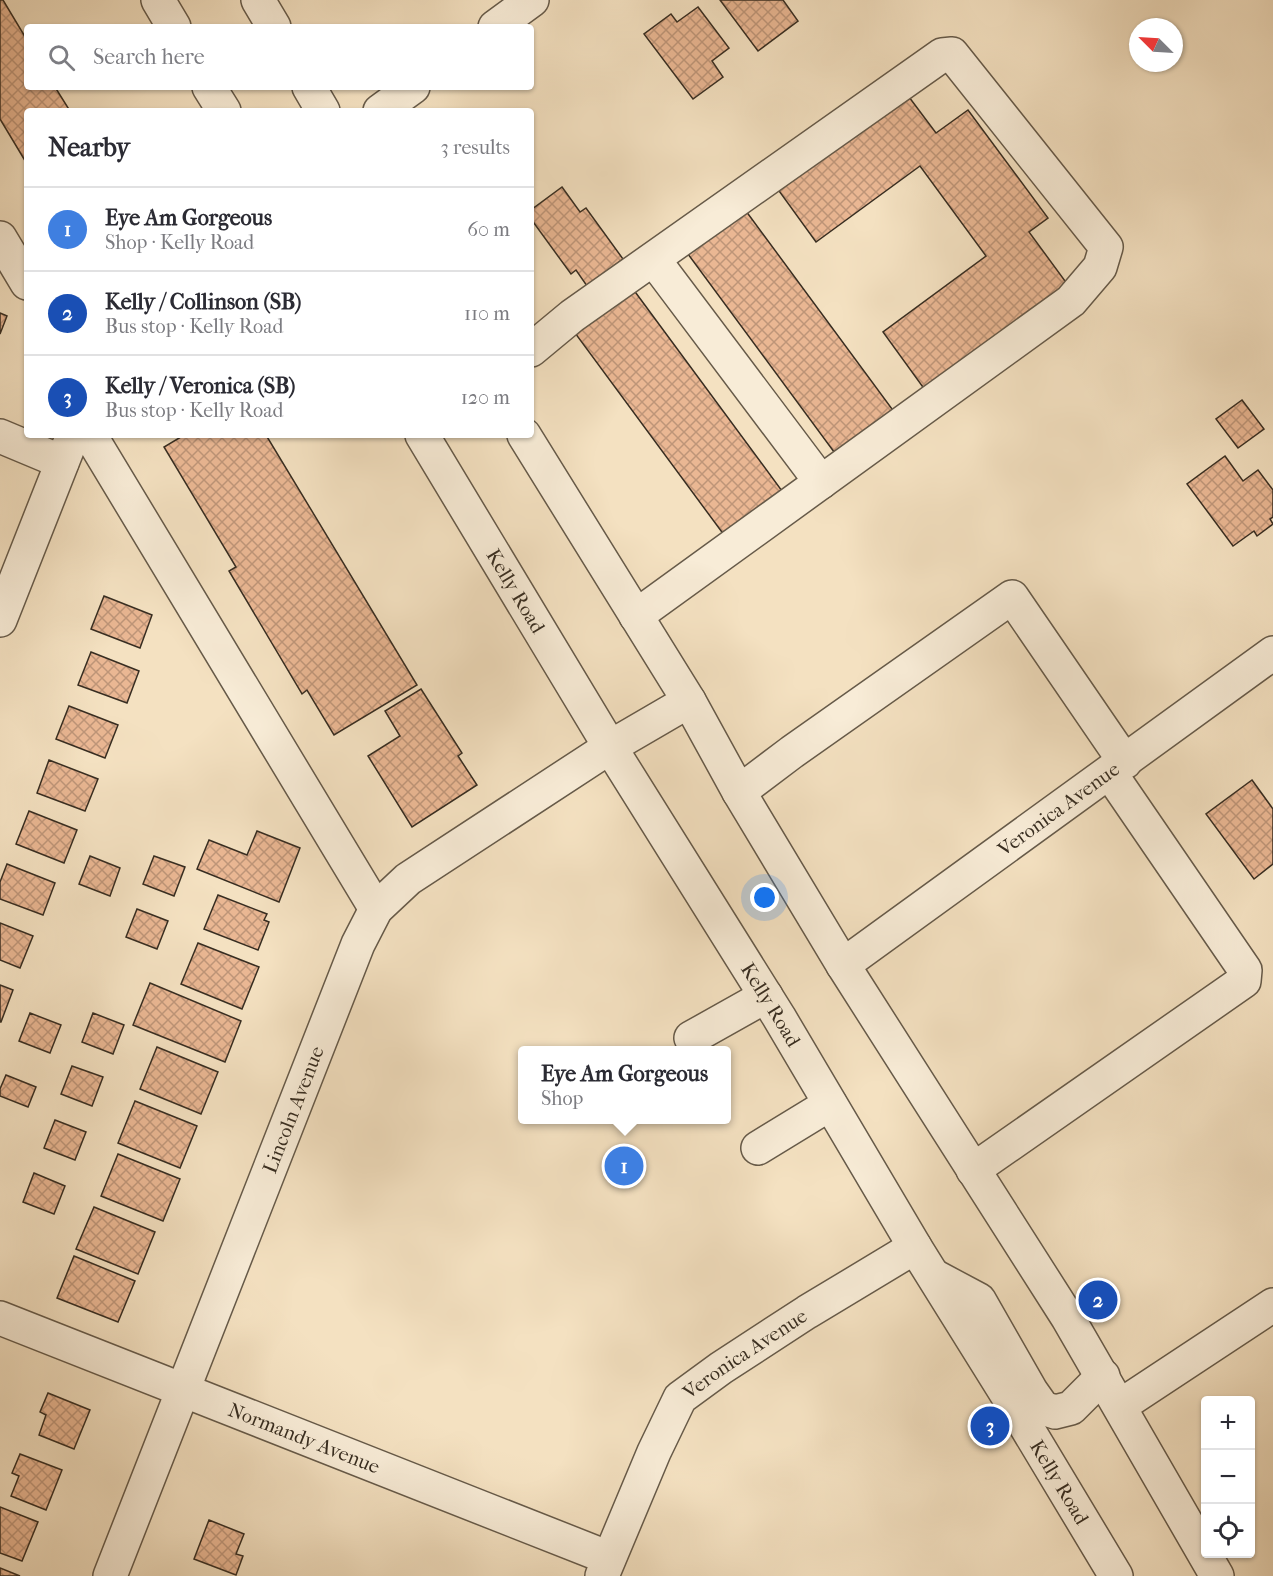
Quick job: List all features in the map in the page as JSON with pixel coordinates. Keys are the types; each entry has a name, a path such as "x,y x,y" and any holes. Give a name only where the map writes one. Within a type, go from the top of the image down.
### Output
{"street":[{"path":"158,0 172,24"},
{"path":"258,0 272,24"},
{"path":"499,24 532,0"},
{"path":"534,348 572,316 942,55 952,54 1106,246 1100,267 1071,301 636,616"},
{"path":"211,90 222,108"},
{"path":"311,90 321,108"},
{"path":"384,108 409,90"},
{"path":"0,238 24,278"},
{"path":"654,260 821,482"},
{"path":"0,436 67,448 0,620"},
{"path":"92,438 376,909"},
{"name":"Kelly Road","path":"424,438 610,747 766,996 915,1247 1116,1576"},
{"path":"526,438 689,701 843,965 1103,1376 1217,1576"},
{"path":"740,792 792,752 1012,597 1245,970 1244,981 973,1170"},
{"name":"Veronica Avenue","path":"843,965 1273,653"},
{"name":"Lincoln Avenue","path":"110,1576 358,944 376,909 408,879 610,747 689,701"},
{"path":"692,1038 766,996"},
{"path":"758,1148 830,1104"},
{"name":"Veronica Avenue","path":"605,1567 654,1452 680,1398 721,1368 807,1312 915,1247"},
{"path":"932,1275 979,1300 1043,1408 1055,1412 1071,1408 1103,1376"},
{"path":"1120,1406 1273,1305"},
{"name":"Normandy Avenue","path":"0,1318 183,1391 605,1567"}],"building":[{"path":"0,0 3,0 24,35 24,90 57,90 68,108 24,108 24,159 0,119"},
{"path":"720,0 783,0 798,21 758,51"},
{"path":"698,7 729,48 712,61 723,77 693,99 644,34 671,14 677,22"},
{"path":"903,89 936,133 968,110 1048,218 1029,232 1068,285 925,390 883,332 986,256 920,166 816,242 774,184"},
{"path":"562,187 580,212 586,208 623,259 587,286 576,270 571,274 534,223 534,208"},
{"path":"743,207 895,413 837,456 685,250"},
{"path":"633,289 785,495 727,539 575,333"},
{"path":"0,313 7,316 0,334"},
{"path":"1242,400 1264,429 1238,448 1216,419"},
{"path":"179,438 268,438 417,685 334,735 307,690 302,694 229,571 236,567 164,447"},
{"path":"1225,456 1243,481 1258,470 1273,490 1273,517 1270,519 1273,524 1257,536 1254,531 1233,546 1187,484"},
{"path":"104,596 152,615 140,648 91,629"},
{"path":"91,652 139,671 127,703 78,685"},
{"path":"421,689 462,753 458,756 477,785 412,827 368,756 400,736 385,711"},
{"path":"69,706 118,725 105,758 56,739"},
{"path":"49,760 98,779 85,811 37,793"},
{"path":"1252,780 1273,809 1273,864 1254,879 1206,814"},
{"path":"29,811 77,830 64,863 16,844"},
{"path":"257,831 300,848 279,902 197,869 209,840 247,855"},
{"path":"90,856 120,868 110,896 79,884"},
{"path":"154,856 185,867 174,896 143,884"},
{"path":"7,864 55,883 43,915 0,899 0,882"},
{"path":"218,895 267,914 264,920 269,922 258,950 204,929"},
{"path":"137,909 168,921 157,949 126,937"},
{"path":"0,923 33,936 20,968 0,960"},
{"path":"198,943 259,967 242,1009 181,984"},
{"path":"150,983 241,1021 225,1062 133,1025"},
{"path":"0,985 13,990 1,1022 0,1022"},
{"path":"30,1013 61,1025 50,1053 19,1041"},
{"path":"93,1013 124,1025 113,1054 82,1042"},
{"path":"157,1047 218,1072 201,1114 140,1089"},
{"path":"72,1066 103,1077 92,1106 61,1094"},
{"path":"6,1075 36,1087 28,1107 0,1096 0,1089"},
{"path":"135,1101 197,1126 180,1168 118,1143"},
{"path":"55,1120 86,1132 75,1160 44,1148"},
{"path":"118,1154 180,1179 163,1221 101,1196"},
{"path":"34,1173 65,1186 54,1214 23,1202"},
{"path":"94,1207 155,1232 138,1274 76,1249"},
{"path":"74,1256 135,1281 118,1322 57,1298"},
{"path":"48,1393 90,1410 74,1449 39,1435 46,1415 40,1412"},
{"path":"20,1454 62,1470 46,1510 11,1496 19,1476 12,1473"},
{"path":"0,1507 38,1522 22,1561 0,1553"},
{"path":"209,1520 244,1534 236,1554 243,1556 236,1575 194,1559"},
{"path":"0,1568 20,1576 0,1576"}],"place":[{"name":"Eye Am Gorgeous","path":"624,1166"},
{"name":"Kelly / Collinson (SB)","path":"1098,1300"},
{"name":"Kelly / Veronica (SB)","path":"990,1426"}]}
